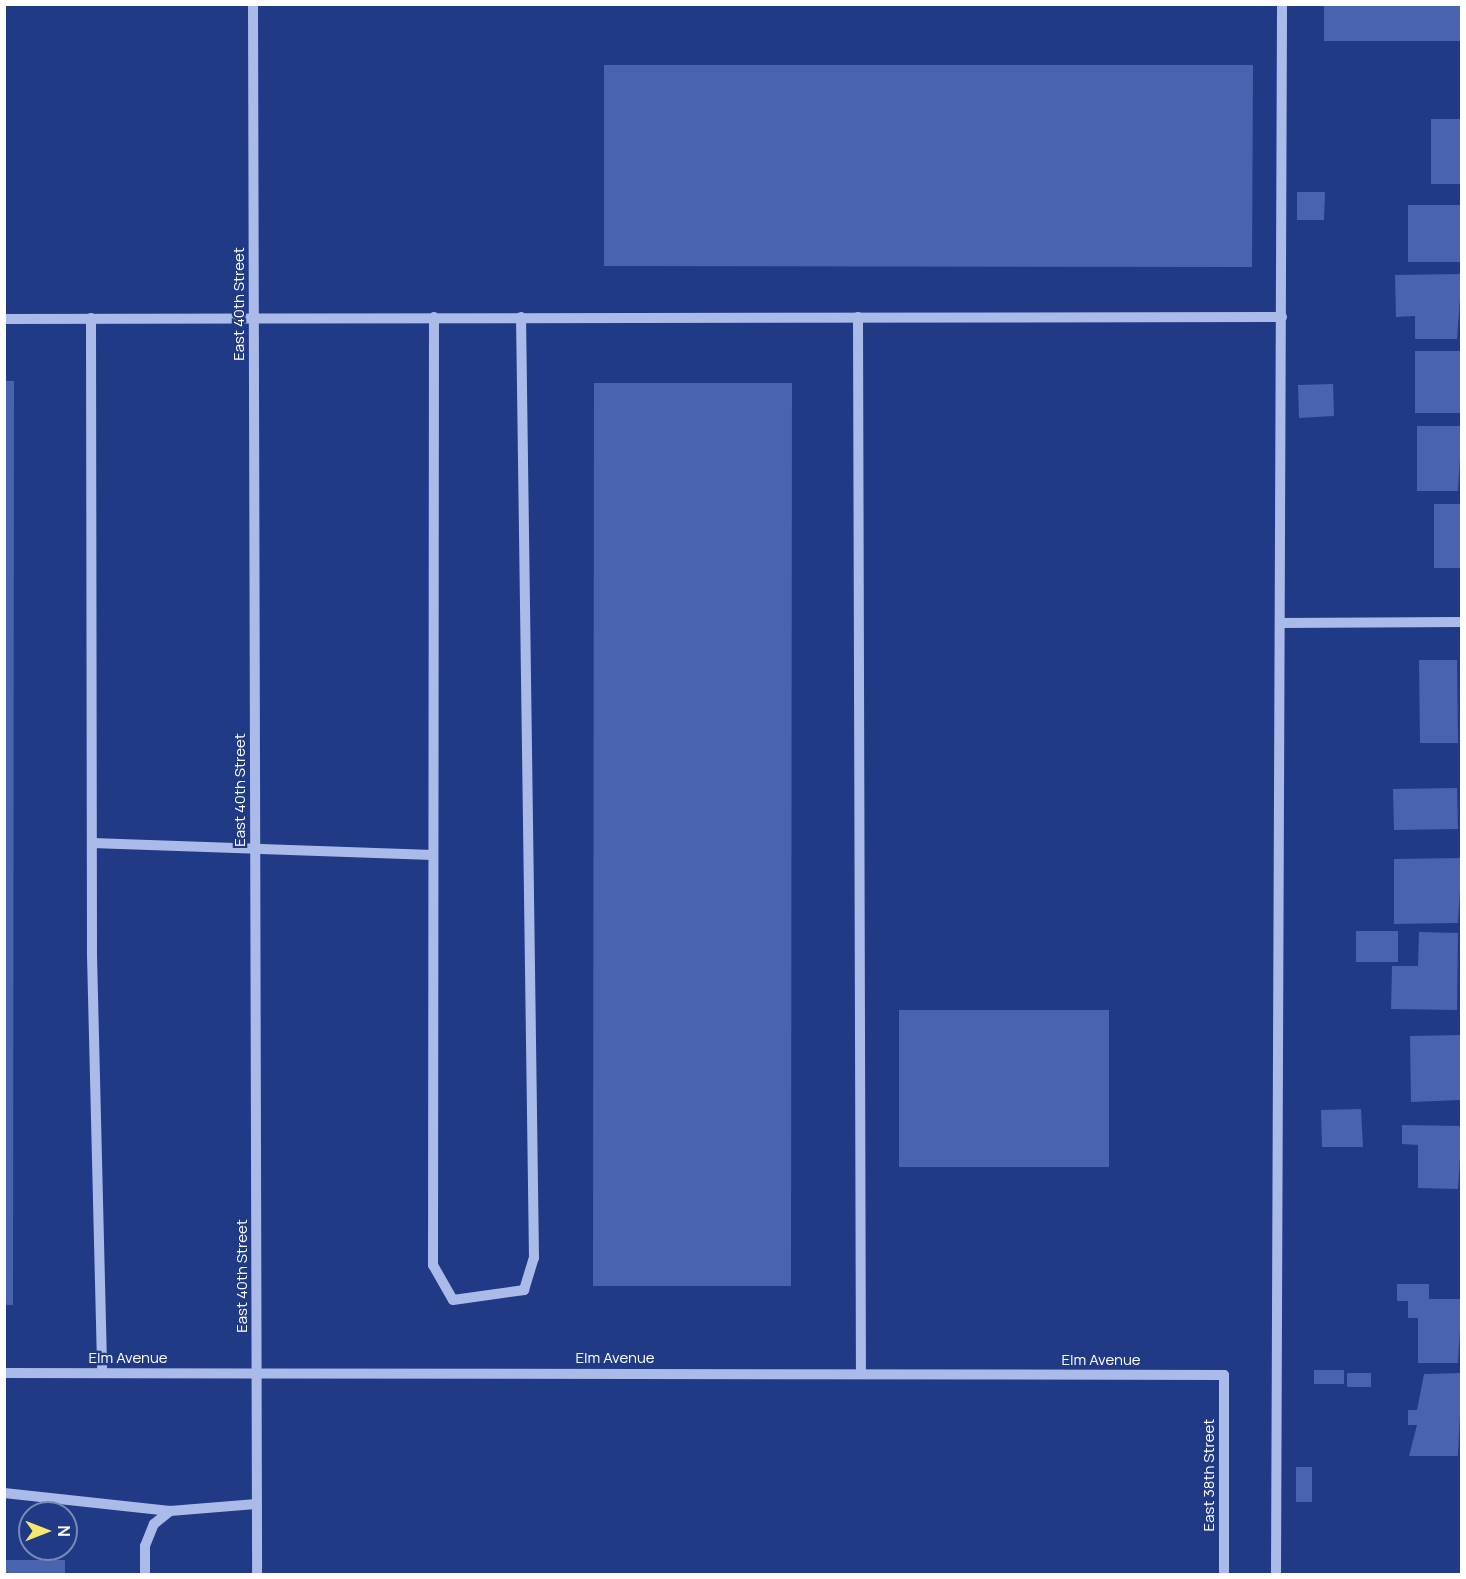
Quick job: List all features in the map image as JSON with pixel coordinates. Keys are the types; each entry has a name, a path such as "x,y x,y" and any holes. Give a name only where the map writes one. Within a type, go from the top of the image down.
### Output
{"street":[{"name":"East 40th Street","path":"253,4 257,1575"},
{"path":"1276,1575 1282,4"},
{"path":"434,317 433,1265 453,1300 524,1290 534,1258 521,317"},
{"path":"858,317 861,1374"},
{"path":"4,319 1282,317"},
{"path":"91,318 92,843 102,1373"},
{"path":"1280,623 1461,622"},
{"path":"92,843 433,855"},
{"name":"Elm Avenue","path":"4,1373 1224,1375"},
{"name":"East 38th Street","path":"1224,1375 1224,1575"},
{"path":"4,1493 170,1511 257,1504"},
{"path":"145,1575 145,1546 154,1524 170,1511"}],"building":[{"path":"1324,4 1462,4 1462,41 1324,41"},
{"path":"604,65 1253,65 1252,267 604,266"},
{"path":"1431,119 1462,119 1462,184 1431,184"},
{"path":"1297,192 1325,192 1324,220 1297,220"},
{"path":"1408,205 1462,205 1462,262 1408,262"},
{"path":"1462,274 1457,339 1415,339 1415,316 1396,317 1395,275"},
{"path":"1415,351 1462,351 1462,413 1415,413"},
{"path":"4,381 14,381 13,1305 4,1305"},
{"path":"594,383 792,383 791,1286 593,1286"},
{"path":"1333,384 1334,416 1299,418 1298,385"},
{"path":"1417,426 1462,426 1458,491 1417,491"},
{"path":"1434,504 1462,504 1462,568 1434,568"},
{"path":"1419,660 1457,660 1458,743 1420,743"},
{"path":"1457,788 1458,829 1394,830 1393,789"},
{"path":"1462,858 1458,923 1394,924 1394,859"},
{"path":"1356,931 1398,931 1398,962 1356,962"},
{"path":"1419,932 1458,933 1457,1010 1391,1009 1392,966 1418,966"},
{"path":"899,1010 1109,1010 1109,1167 899,1167"},
{"path":"1462,1035 1460,1100 1411,1102 1410,1036"},
{"path":"1361,1109 1363,1147 1322,1147 1321,1110"},
{"path":"1402,1125 1462,1126 1458,1189 1418,1188 1418,1145 1402,1144"},
{"path":"1397,1284 1429,1284 1429,1299 1462,1299 1458,1363 1418,1363 1418,1318 1408,1318 1408,1301 1397,1301"},
{"path":"1314,1370 1344,1370 1344,1384 1314,1384"},
{"path":"1347,1373 1371,1373 1371,1387 1347,1387"},
{"path":"1462,1373 1458,1456 1409,1456 1417,1425 1408,1425 1408,1410 1417,1410 1424,1374"},
{"path":"1296,1467 1312,1467 1312,1502 1296,1502"},
{"path":"4,1560 65,1561 65,1574 4,1574"}]}
